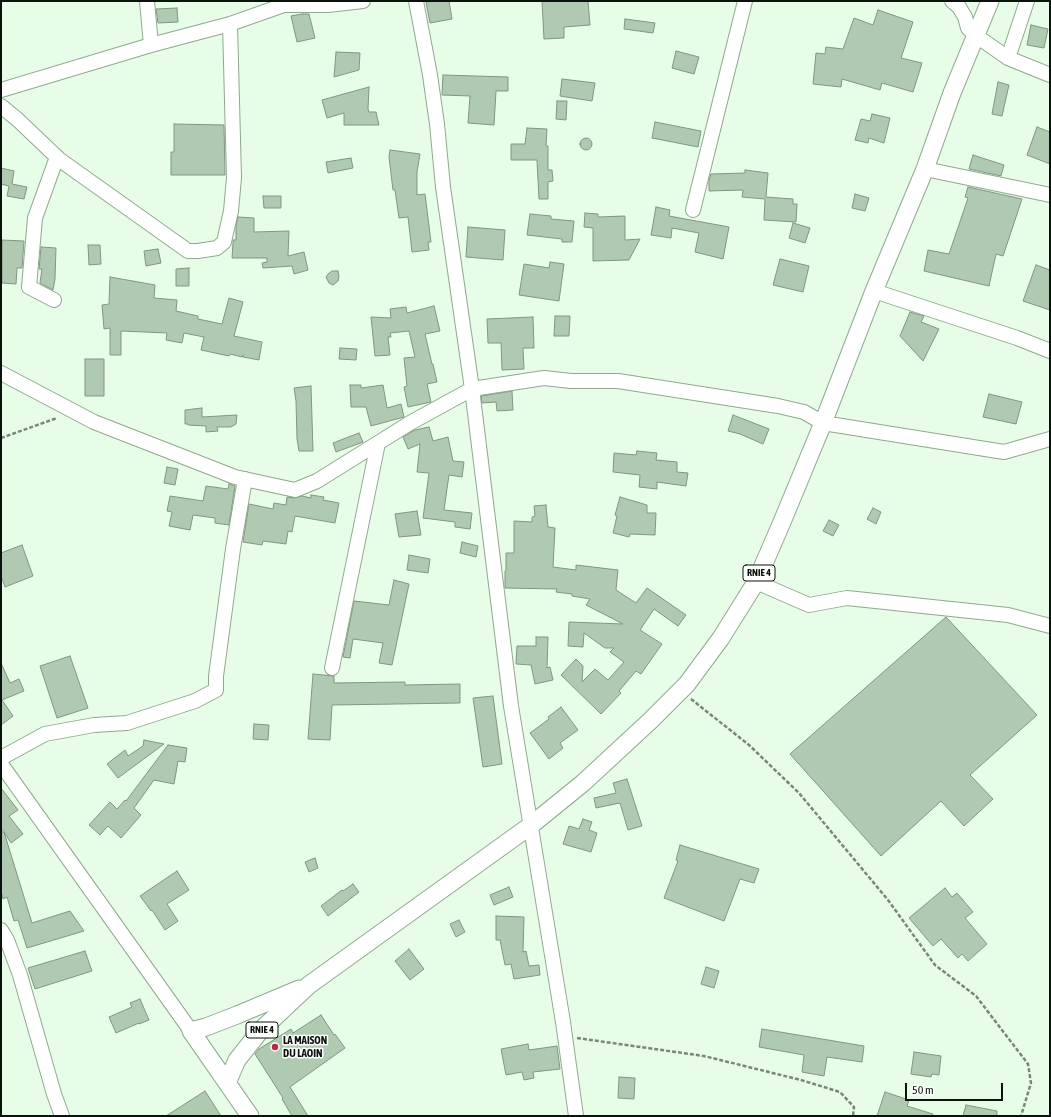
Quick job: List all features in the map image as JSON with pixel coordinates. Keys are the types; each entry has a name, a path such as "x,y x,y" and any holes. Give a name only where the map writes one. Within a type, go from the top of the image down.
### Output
{"main road":[{"name":"RNIE 4","path":"227,1084 237,1060 260,1031 308,985 530,826 583,783 681,690 722,638 756,582 823,423 874,291 925,169 952,93 990,1"},
{"name":"RNIE 4","path":"191,1031 237,1015 308,985"},
{"path":"191,1031 250,1116"}],"street":[{"path":"147,1 151,45"},
{"path":"1,90 151,45 230,24 284,5 328,5 363,1"},
{"path":"416,1 437,124 443,187 472,389 511,706 565,1036 576,1116"},
{"path":"693,210 745,1"},
{"path":"952,1 959,7 965,17 968,28 975,35 1008,58 1050,75"},
{"path":"1008,58 1027,1"},
{"path":"1,106 57,157 123,206 188,251 216,248 224,242 231,211 234,178 230,24"},
{"path":"54,300 28,287 34,218 57,157"},
{"path":"925,169 1050,195"},
{"path":"874,291 1017,338 1050,351"},
{"path":"1,372 94,422 235,477 295,490 317,481 424,415 472,389 544,378 571,381 618,381 778,406 804,412 823,423 1004,452 1050,439"},
{"path":"332,668 378,443"},
{"path":"1,758 45,734 94,725 127,723 195,701 216,690 216,676 233,549 245,479"},
{"path":"756,582 809,605 847,598 1008,614 1050,626"},
{"path":"1,764 191,1031"},
{"path":"3,937 20,975 54,1094 62,1116"}],"path":[{"path":"1,438 74,412"},
{"path":"681,690 748,745 799,793 888,900 935,965 976,996 1028,1064 1032,1083 1021,1116"},
{"path":"565,1036 704,1056 801,1080 840,1092 854,1107 853,1116"}],"building":[{"path":"449,1 452,19 430,23 426,2"},
{"path":"542,1 588,1 590,25 564,27 564,38 544,39"},
{"path":"177,8 178,22 158,23 156,9"},
{"path":"878,10 913,22 901,58 922,63 913,92 882,83 880,90 842,79 841,87 813,84 816,53 825,54 826,47 843,49 854,18 873,25"},
{"path":"309,14 315,38 297,42 291,16"},
{"path":"625,19 655,23 653,33 624,29"},
{"path":"1031,25 1048,29 1044,48 1027,45"},
{"path":"676,51 699,57 694,74 672,68"},
{"path":"336,52 360,53 359,70 334,77"},
{"path":"443,75 508,77 508,91 496,91 494,125 468,123 470,96 442,95"},
{"path":"562,79 595,83 592,101 560,96"},
{"path":"998,82 1009,85 1002,116 992,114"},
{"path":"369,87 368,109 369,112 376,112 379,125 344,125 344,113 327,118 322,100"},
{"path":"557,101 567,101 566,120 556,119"},
{"path":"872,114 890,118 884,143 869,138 868,143 855,140 861,119 870,121"},
{"path":"655,122 701,131 698,147 652,138"},
{"path":"174,124 224,125 225,175 171,175 171,152 174,152"},
{"path":"1037,127 1050,132 1050,164 1027,155"},
{"path":"527,128 547,129 546,146 548,146 548,170 552,170 553,181 548,182 548,199 539,199 537,160 511,160 511,144 525,144"},
{"path":"588,138 591,139 591,149 584,150 581,149 580,142 581,139"},
{"path":"390,150 420,154 417,172 417,195 425,194 431,242 428,242 429,250 412,252 408,217 399,218 395,190 393,190 389,157"},
{"path":"973,155 1004,165 1001,176 969,169"},
{"path":"351,158 353,168 328,173 326,162"},
{"path":"1,168 14,171 12,184 27,187 24,199 7,196 9,186 1,184"},
{"path":"745,170 768,173 766,197 793,199 793,204 797,204 796,222 764,220 765,199 742,197 743,190 709,191 709,180 711,174 745,173"},
{"path":"968,187 1022,199 1003,256 996,254 989,286 924,271 928,250 949,254 968,198 965,197"},
{"path":"855,194 869,198 865,211 852,208"},
{"path":"263,196 281,196 281,208 264,208"},
{"path":"656,207 670,210 669,216 729,227 723,259 695,252 699,233 672,228 671,238 651,235"},
{"path":"585,213 598,214 598,217 625,216 625,240 640,239 629,260 593,261 593,228 584,227"},
{"path":"530,214 551,216 551,219 574,221 572,242 562,242 562,239 527,235"},
{"path":"238,217 254,218 254,232 289,231 288,256 304,252 308,270 294,274 292,266 263,268 262,263 267,262 267,258 232,258 233,240 236,240 236,226"},
{"path":"793,223 810,228 805,243 789,238"},
{"path":"468,227 505,230 503,260 466,257"},
{"path":"2,240 24,241 22,268 17,268 16,284 2,283"},
{"path":"88,245 100,245 101,264 89,265"},
{"path":"41,247 56,248 55,279 53,290 40,283 42,269 39,269"},
{"path":"158,249 161,263 146,266 144,251"},
{"path":"780,259 809,266 803,292 773,285"},
{"path":"550,262 564,264 559,301 519,295 524,264 549,268"},
{"path":"1036,265 1050,270 1050,310 1023,301"},
{"path":"189,268 189,286 176,286 176,269"},
{"path":"332,271 338,271 338,281 333,285 329,283 326,277 328,274"},
{"path":"110,277 155,285 154,298 177,300 176,311 198,316 198,319 222,324 229,298 243,302 234,336 262,342 259,360 243,357 243,355 242,357 230,354 229,356 201,350 204,337 184,333 182,343 166,340 167,333 121,331 121,355 110,355 110,328 104,329 102,305 109,304"},
{"path":"434,306 440,331 425,334 437,382 427,384 431,402 408,407 404,387 407,386 404,358 415,357 409,331 390,333 391,337 388,337 390,355 375,356 371,317 391,318 390,309 406,307 407,313"},
{"path":"910,312 924,316 921,322 939,329 923,361 900,336"},
{"path":"555,316 570,316 569,336 554,336"},
{"path":"533,317 534,348 523,348 524,369 502,370 501,343 488,343 487,319"},
{"path":"340,348 357,349 356,360 339,359"},
{"path":"85,359 104,359 104,396 85,396"},
{"path":"350,385 361,385 361,388 383,385 387,408 401,404 404,417 371,426 366,407 351,407"},
{"path":"311,386 313,451 299,451 294,388"},
{"path":"512,391 513,410 497,411 496,402 482,403 481,396"},
{"path":"989,394 1022,402 1016,424 983,417"},
{"path":"202,408 202,417 237,415 236,424 231,427 217,427 218,431 206,432 206,426 185,424 185,410"},
{"path":"733,415 769,429 763,444 740,434 728,431"},
{"path":"429,427 433,441 448,437 453,461 464,462 462,477 449,475 444,510 472,513 470,529 455,527 455,522 423,518 429,473 417,472 420,444 408,449 403,437 415,430"},
{"path":"359,433 363,442 336,452 333,443"},
{"path":"637,451 657,453 656,460 677,462 677,472 688,473 686,486 657,482 657,489 639,487 640,475 613,472 614,453 636,455"},
{"path":"167,467 178,469 175,485 164,483"},
{"path":"229,484 235,486 229,525 215,523 215,518 193,515 190,530 169,526 172,512 167,511 170,496 203,501 206,486 228,489"},
{"path":"311,495 324,497 323,500 339,503 335,523 295,516 292,532 288,531 286,544 263,541 262,545 243,542 249,504 273,509 274,503 286,505 287,497 294,498 302,496 311,498"},
{"path":"620,497 647,505 647,513 656,513 655,535 630,534 629,537 613,533 617,516 615,515"},
{"path":"546,505 548,527 555,528 553,567 576,570 576,565 618,570 616,590 636,603 647,588 686,615 678,626 654,609 640,630 662,644 641,674 636,671 619,691 621,693 601,714 561,675 576,659 583,666 582,682 595,669 608,680 624,662 610,652 614,648 605,648 584,633 583,647 568,646 569,622 623,624 586,605 590,599 572,596 572,594 556,592 557,589 505,588 506,553 514,553 514,521 532,522 532,517 535,516 534,506"},
{"path":"873,508 881,512 876,524 867,519"},
{"path":"417,511 421,535 399,537 395,514"},
{"path":"829,520 839,525 833,536 823,531"},
{"path":"462,542 478,546 476,557 460,553"},
{"path":"22,545 33,576 5,587 1,576 1,553"},
{"path":"409,555 430,559 428,573 407,570"},
{"path":"394,580 409,584 392,665 379,663 383,643 353,639 350,658 343,657 354,601 389,605"},
{"path":"946,617 1037,715 970,775 993,799 964,826 941,801 881,856 790,754"},
{"path":"536,637 548,637 547,668 550,667 553,680 535,684 531,665 516,664 517,646 536,646"},
{"path":"70,656 88,708 57,718 40,666"},
{"path":"1,663 10,683 19,679 24,691 2,700 13,716 1,725"},
{"path":"313,674 334,676 334,683 405,682 405,685 460,684 460,703 332,705 330,740 308,739"},
{"path":"493,696 502,764 483,767 473,698"},
{"path":"561,707 578,730 560,743 563,748 549,759 530,733 549,719 548,717"},
{"path":"254,724 269,725 268,740 253,739"},
{"path":"144,740 164,744 118,778 107,764 125,750 128,756 143,746"},
{"path":"168,745 187,748 185,762 178,761 174,784 154,780 134,808 141,815 121,838 108,826 100,835 89,825 110,802 117,809 125,800 126,801"},
{"path":"627,779 642,826 628,830 620,803 596,808 594,798 616,793 613,783"},
{"path":"1,788 18,810 9,816 23,834 11,843 1,828"},
{"path":"583,819 592,822 589,830 597,833 591,852 563,844 569,826 579,829"},
{"path":"1,832 4,832 32,923 70,911 84,931 27,948 18,920 14,921 7,897 3,899 1,891"},
{"path":"680,845 759,869 754,883 740,879 724,921 664,898 678,861 676,860"},
{"path":"315,858 318,868 309,872 305,862"},
{"path":"177,871 189,890 167,904 178,921 165,930 152,910 151,911 140,896"},
{"path":"353,884 359,892 328,916 321,906 342,890 343,891"},
{"path":"509,887 513,897 494,905 490,895"},
{"path":"945,888 952,897 957,893 973,912 965,918 987,944 968,961 962,954 958,958 941,939 933,946 909,918"},
{"path":"496,916 524,917 523,952 526,951 529,966 539,965 540,975 514,979 511,964 505,965 500,940 496,940"},
{"path":"459,920 465,932 456,937 450,924"},
{"path":"409,949 424,969 410,980 395,961"},
{"path":"85,951 92,971 35,989 28,968"},
{"path":"706,967 719,971 714,988 701,984"},
{"path":"140,999 149,1020 116,1033 109,1017 132,1007 130,1003"},
{"path":"321,1015 334,1035 335,1034 345,1048 290,1087 308,1116 292,1116 282,1099 283,1098 255,1054 259,1049 291,1029 293,1033"},
{"path":"762,1029 864,1046 862,1062 827,1057 824,1076 802,1072 804,1055 759,1047"},
{"path":"528,1044 529,1050 557,1046 560,1069 533,1072 534,1078 524,1080 522,1072 506,1075 501,1049"},
{"path":"914,1052 941,1056 939,1075 932,1074 931,1077 911,1074"},
{"path":"619,1077 635,1078 634,1099 618,1098"},
{"path":"205,1091 221,1116 166,1116"},
{"path":"885,1092 909,1100 907,1106 933,1114 932,1116 877,1116"},
{"path":"966,1105 997,1111 997,1116 963,1116"}],"place":[{"name":"LA MAISON DU LAOIN","path":"275,1047"}]}
